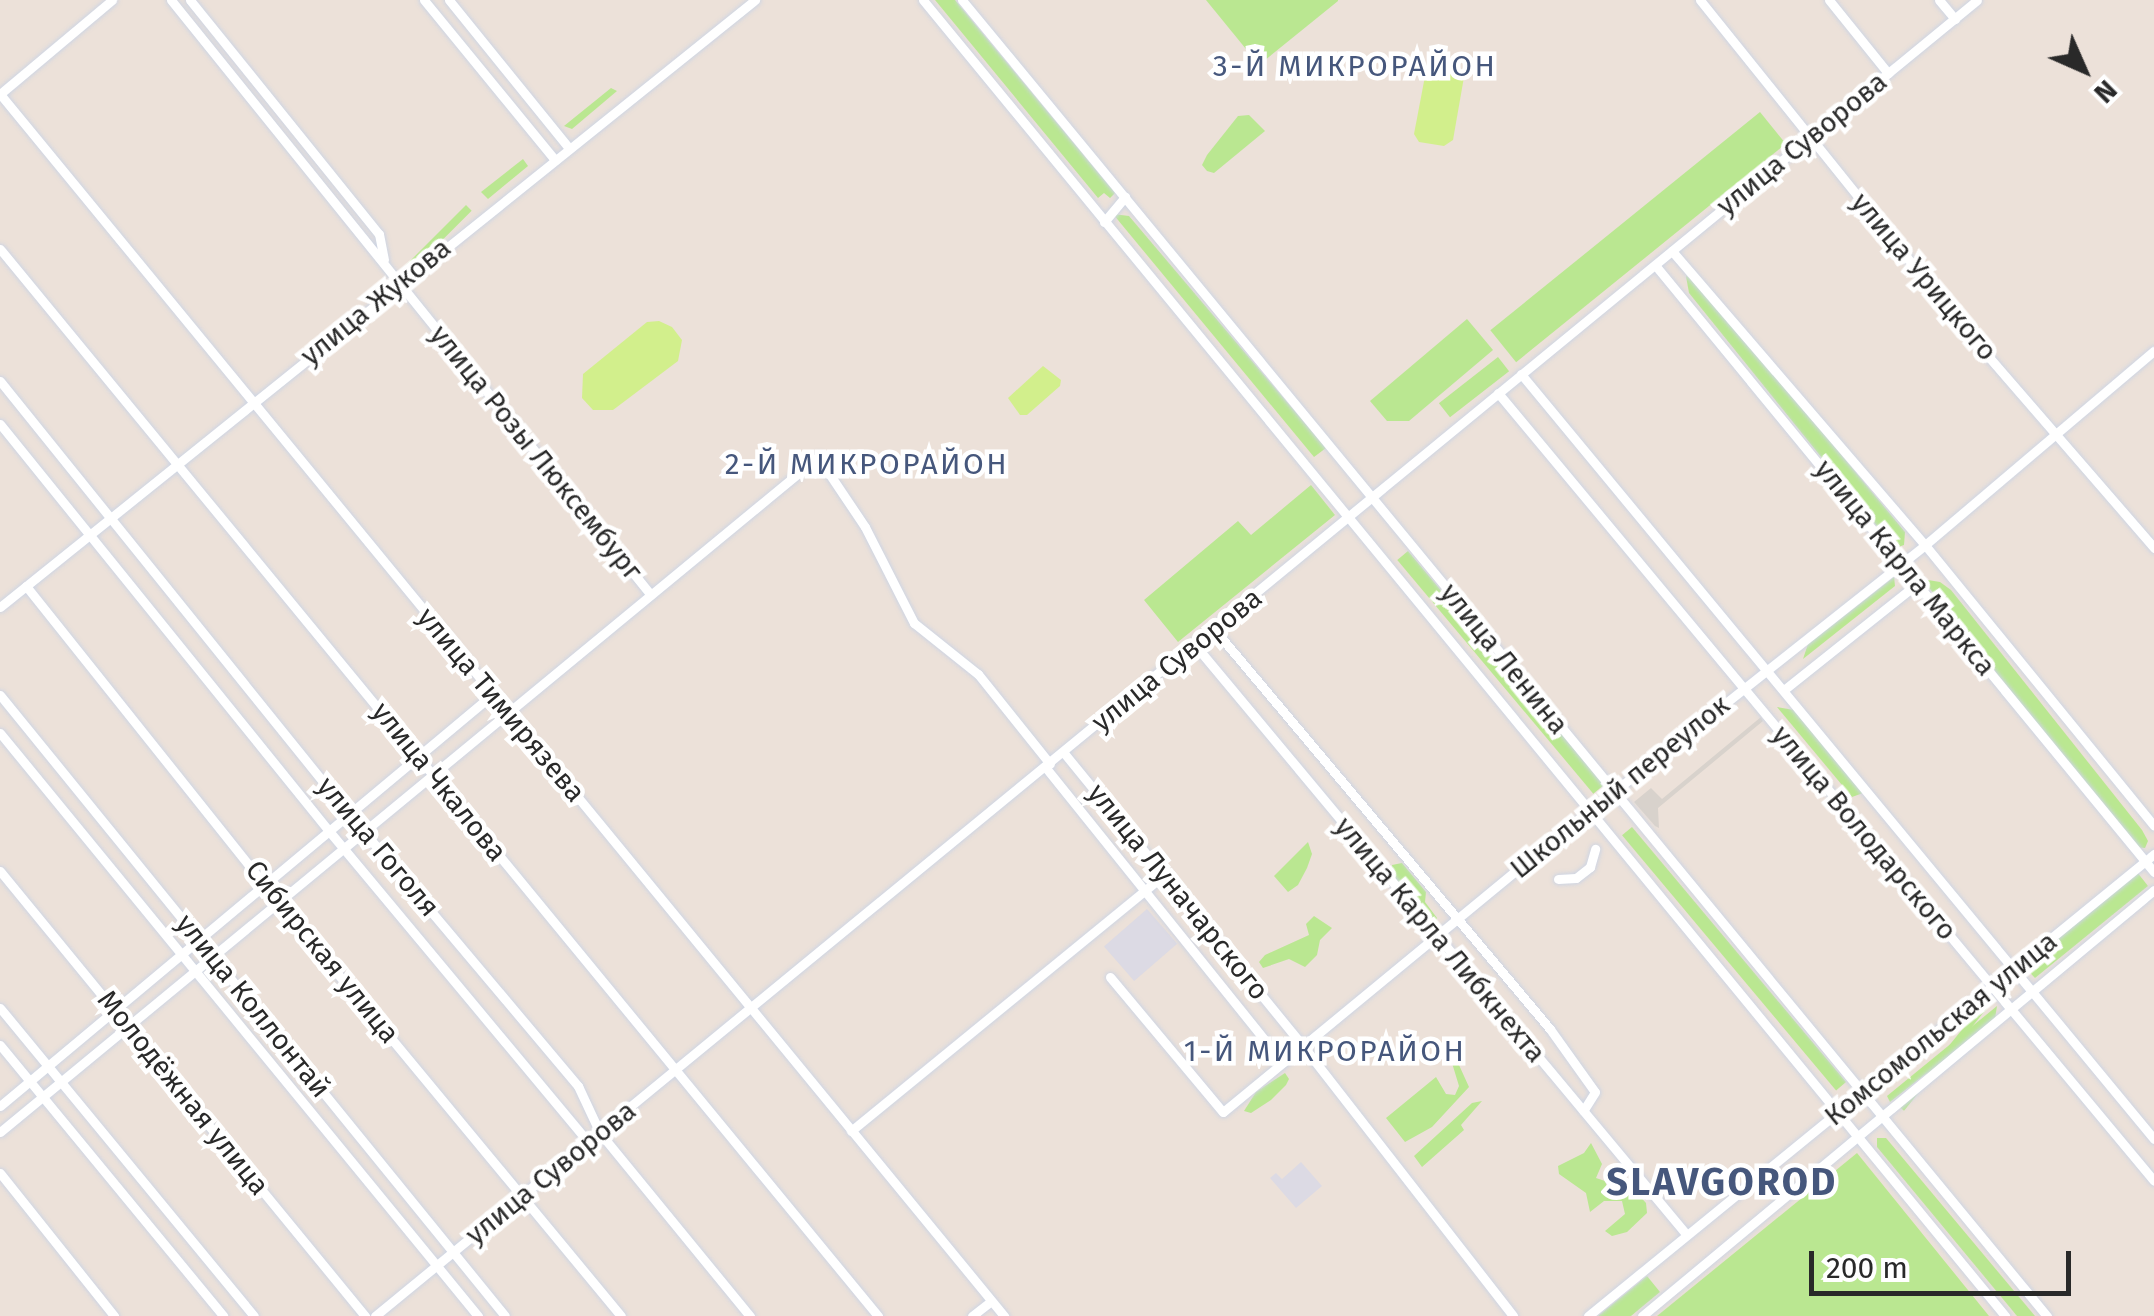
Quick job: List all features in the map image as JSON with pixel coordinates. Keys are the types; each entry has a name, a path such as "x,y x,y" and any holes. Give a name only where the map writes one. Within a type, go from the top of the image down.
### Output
{"street":[{"path":"0,94 112,0"},
{"name":"улица Розы Люксембург","path":"170,0 650,594"},
{"name":"улица Розы Люксембург","path":"190,0 378,234 385,265"},
{"path":"424,0 555,160"},
{"path":"449,0 569,148"},
{"name":"улица Жукова","path":"0,607 755,0"},
{"name":"улица Ленина","path":"923,0 1346,520 2005,1316"},
{"name":"улица Ленина","path":"962,0 2047,1316"},
{"name":"улица Урицкого","path":"1700,0 1962,326 2154,548"},
{"path":"1828,0 1888,73"},
{"path":"1939,0 1954,19"},
{"name":"улица Суворова","path":"375,1316 1977,0"},
{"name":"улица Тимирязева","path":"0,94 1004,1316"},
{"path":"1104,222 1125,197"},
{"name":"улица Чкалова","path":"0,248 179,462 674,1074 878,1316"},
{"name":"улица Карла Маркса","path":"1672,251 1924,545 2154,826"},
{"name":"улица Карла Маркса","path":"1655,265 2154,872"},
{"name":"Школьный переулок","path":"1110,977 1223,1112 1767,667 1924,545 2154,351"},
{"name":"улица Володарского","path":"1521,374 1786,689 2154,1139"},
{"name":"улица Гоголя","path":"0,381 348,814 578,1086 600,1133 750,1316"},
{"name":"улица Володарского","path":"1498,393 2154,1181"},
{"path":"0,424 328,830 590,1142"},
{"name":"улица Луначарского","path":"650,594 818,457 865,527 914,623 978,674 1283,1063"},
{"path":"1786,689 1918,583"},
{"name":"Сибирская улица","path":"26,586 279,903 621,1316"},
{"path":"0,1132 650,594"},
{"name":"улица Карла Либкнехта","path":"1214,629 1460,919 1595,1092 1583,1111"},
{"name":"улица Карла Либкнехта","path":"1196,645 1686,1234"},
{"path":"0,1106 493,694"},
{"name":"улица Коллонтай","path":"0,695 505,1316"},
{"name":"улица Коллонтай","path":"0,733 478,1316"},
{"name":"улица Луначарского","path":"1064,753 1303,1046 1513,1316"},
{"path":"1558,878 1576,878 1590,867 1595,849"},
{"name":"Комсомольская улица","path":"1588,1316 2154,854"},
{"name":"Молодёжная улица","path":"0,872 364,1316"},
{"path":"852,1131 1165,874"},
{"name":"Комсомольская улица","path":"1642,1316 2154,890"},
{"path":"0,1008 254,1316"},
{"path":"0,1045 223,1316"},
{"path":"0,1173 114,1316"},
{"path":"972,1316 990,1301"}],"shaded area":[{"path":"1761,717 1763,721 1658,808 1659,828 1634,802 1651,788 1662,799"},
{"path":"1147,909 1177,944 1134,981 1104,946"},
{"path":"1301,1162 1322,1186 1296,1208 1270,1178 1276,1173 1282,1179"}],"green space":[{"path":"935,0 955,0 1115,193 1110,198 1104,193 1098,198"},
{"path":"1206,0 1338,0 1338,1 1259,65"},
{"path":"1433,66 1461,71 1464,77 1453,140 1444,146 1419,142 1414,134 1426,71"},
{"path":"611,88 617,91 572,129 564,126"},
{"path":"1760,112 1786,144 1516,362 1490,330"},
{"path":"1249,115 1265,131 1214,173 1207,171 1202,165 1207,155 1238,116"},
{"path":"523,159 528,166 488,199 481,192"},
{"path":"466,205 472,211 407,275 402,269"},
{"path":"1113,214 1129,216 1326,448 1314,457"},
{"path":"1686,276 1700,284 1905,532 1904,545 1898,547 1888,540 1689,293"},
{"path":"1467,319 1493,350 1409,421 1387,421 1370,401"},
{"path":"659,321 672,327 682,340 678,361 613,410 593,410 582,398 583,374 647,322"},
{"path":"1498,357 1509,371 1450,417 1439,403"},
{"path":"1043,366 1061,380 1060,386 1027,415 1020,415 1008,398"},
{"path":"1311,485 1335,515 1178,642 1144,600 1238,521 1251,535"},
{"path":"1408,551 1604,785 1593,794 1397,560"},
{"path":"1894,577 1895,586 1803,659 1808,644"},
{"path":"1922,579 1940,582 1951,590 2142,830 2148,841 2145,848 2135,847"},
{"path":"1777,707 1794,710 1863,793 1852,797"},
{"path":"1632,827 1846,1082 1836,1090 1622,835"},
{"path":"1308,842 1312,854 1307,868 1298,885 1288,892 1274,876"},
{"path":"1402,863 1426,892 1425,902 1437,918 1434,925 1391,873 1392,865"},
{"path":"2137,872 2148,886 2035,978 2025,967"},
{"path":"1314,916 1332,928 1320,940 1317,955 1305,967 1289,959 1263,968 1259,962 1265,955 1309,935 1306,924"},
{"path":"1990,995 1995,999 1904,1111 1899,1107"},
{"path":"1997,1006 1995,1019 1890,1102 1887,1096"},
{"path":"1452,1063 1459,1065 1469,1087 1432,1127 1405,1142 1386,1118 1436,1077 1446,1094 1455,1095 1459,1086"},
{"path":"1285,1073 1289,1079 1286,1085 1271,1100 1251,1113 1244,1111 1256,1092"},
{"path":"1482,1101 1461,1125 1464,1130 1422,1167 1414,1156 1472,1103"},
{"path":"1877,1138 1886,1138 2035,1316 2017,1316 1877,1147"},
{"path":"1591,1143 1602,1164 1596,1178 1605,1181 1611,1197 1617,1194 1615,1178 1624,1179 1646,1203 1647,1213 1627,1232 1612,1236 1605,1231 1625,1214 1622,1201 1604,1201 1590,1212 1586,1193 1559,1174 1558,1166 1584,1153"},
{"path":"1857,1153 1989,1316 1657,1316"},
{"path":"1647,1276 1660,1292 1631,1316 1598,1316"}],"district":[{"name":"3-Й МИКРОРАЙОН","path":"1355,66"},
{"name":"2-Й МИКРОРАЙОН","path":"867,464"},
{"name":"1-Й МИКРОРАЙОН","path":"1325,1051"},
{"name":"SLAVGOROD","path":"1722,1183"}]}
